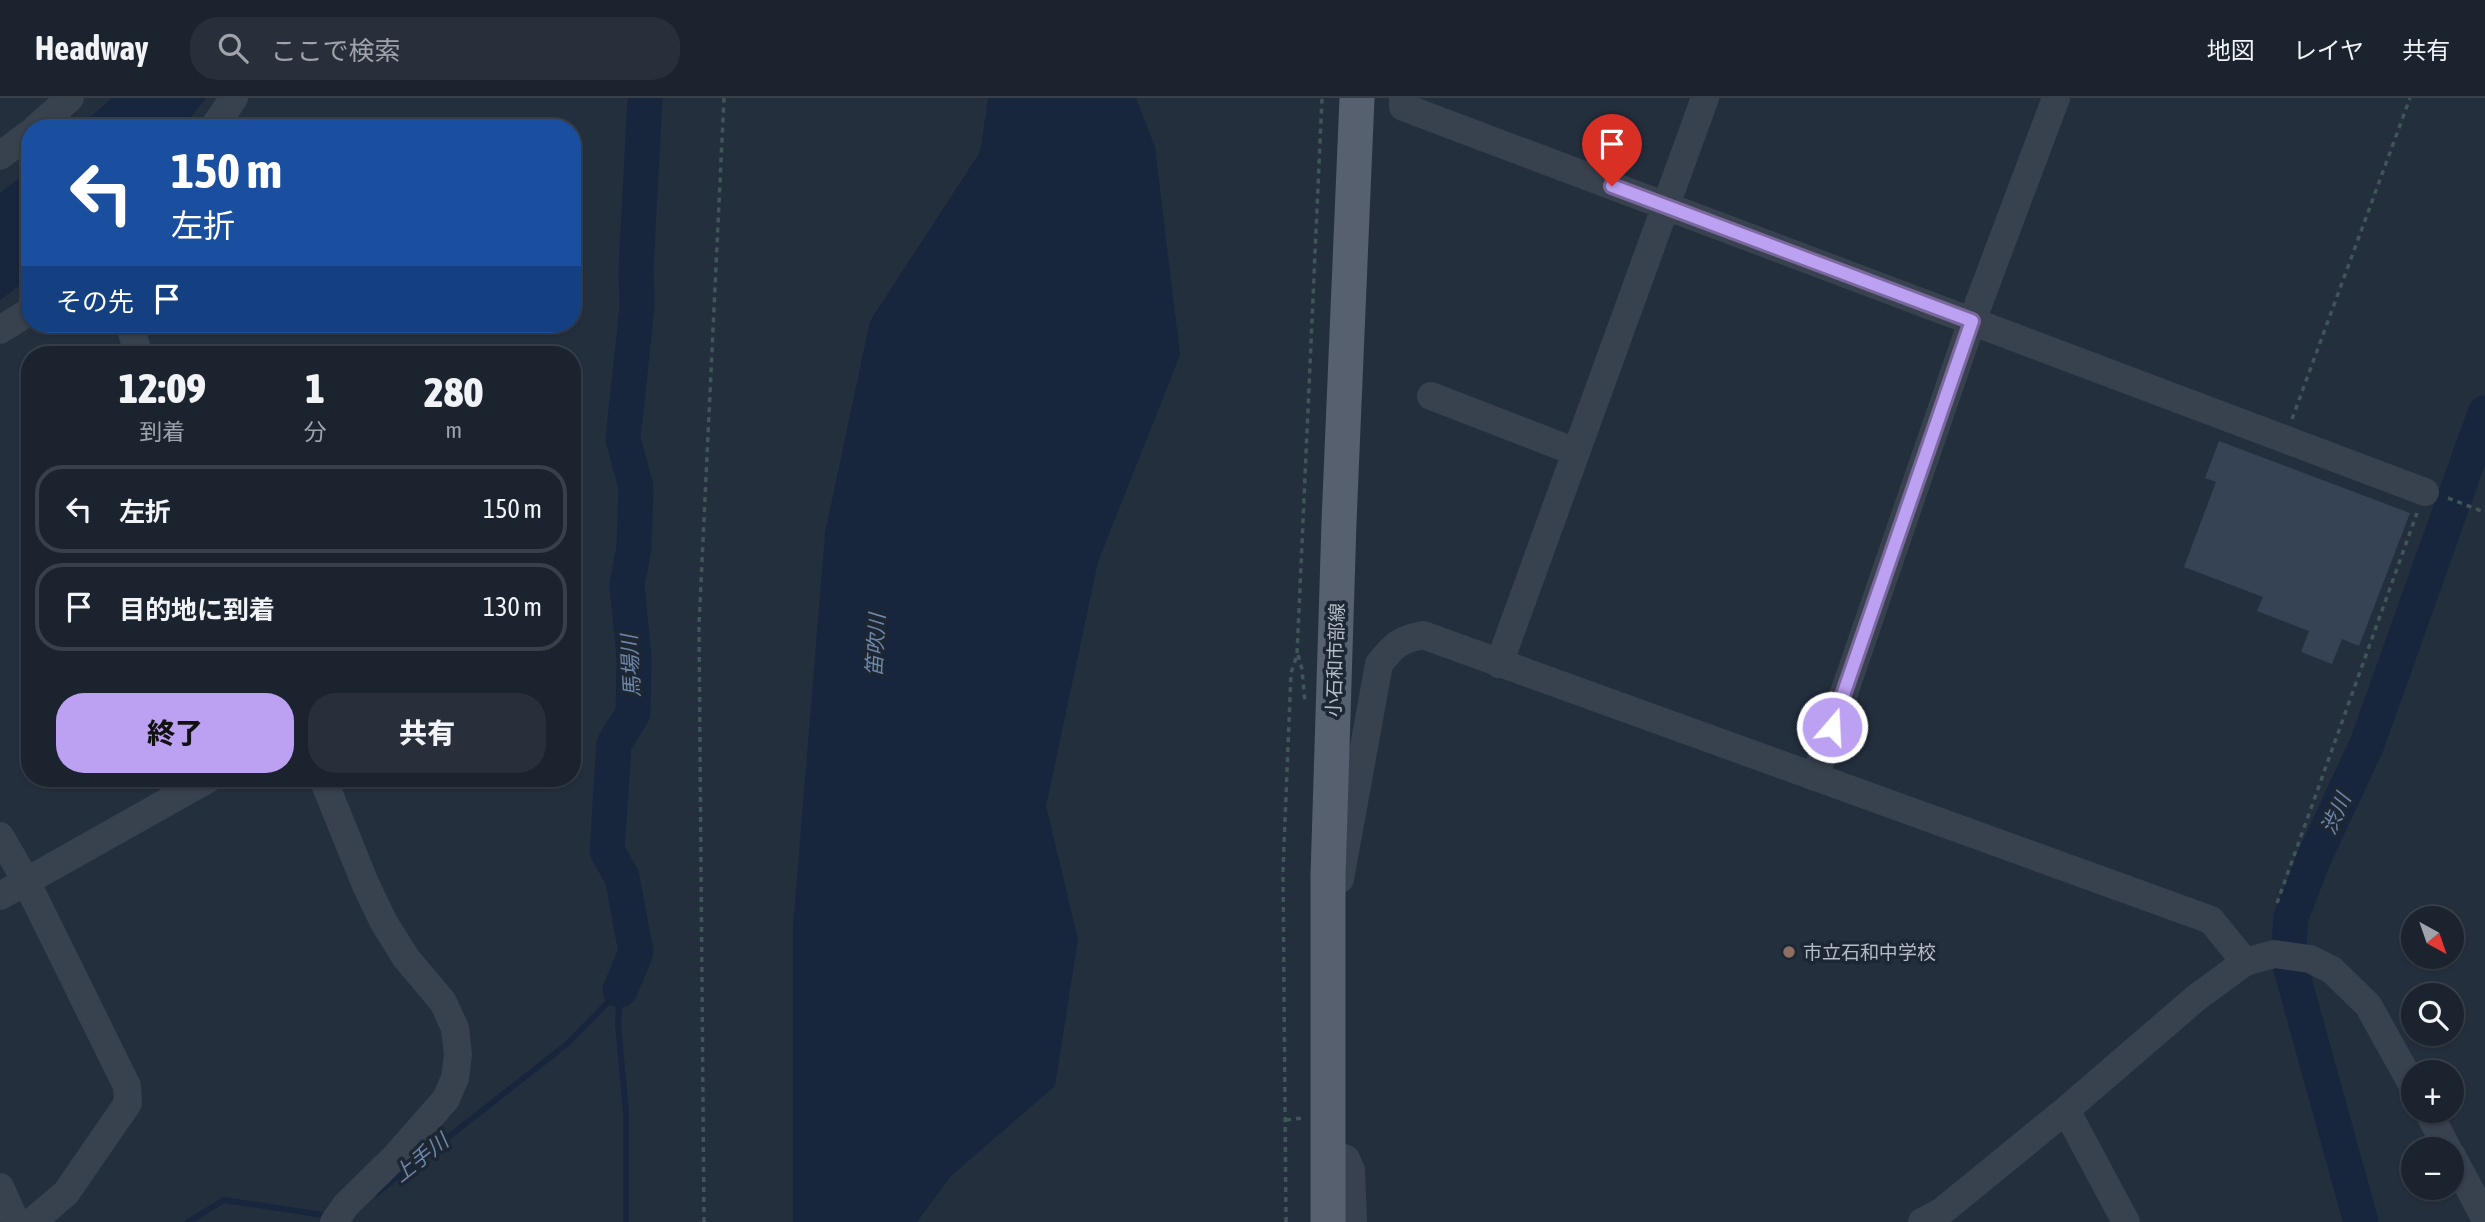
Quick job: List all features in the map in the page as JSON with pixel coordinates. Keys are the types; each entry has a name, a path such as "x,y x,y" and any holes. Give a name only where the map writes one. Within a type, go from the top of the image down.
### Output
{"main road":[{"name":"小石和市部線","path":"1328,1222 1327,893 1357,98"}],"street":[{"path":"47,119 69,98"},
{"path":"219,119 234,98"},
{"path":"1403,98 1403,107 2284,440 2435,494"},
{"path":"1499,664 1705,98"},
{"path":"1815,777 1972,321 2056,98"},
{"path":"0,156 21,141"},
{"path":"0,330 21,317"},
{"path":"1431,396 1576,452"},
{"path":"1327,893 1339,884 1380,664 1393,646 1405,639 1423,635 2211,920 2245,962"},
{"path":"0,896 194,787"},
{"path":"326,787 383,921 406,958 443,1002 455,1028 458,1055 455,1077 446,1099 340,1214"},
{"path":"0,836 26,881 127,1086 128,1103 66,1193 32,1222"},
{"path":"1922,1222 1941,1212 2066,1110 2196,998 2245,962 2274,954 2309,959 2332,970 2368,1005 2401,1064"},
{"path":"2066,1110 2126,1222"},
{"path":"1327,1152 1346,1159 1351,1170 1353,1222"},
{"path":"2464,1179 2485,1218"},
{"path":"0,1187 16,1222"}],"path":[{"path":"704,1222 699,625 724,98"},
{"path":"1286,1222 1284,858 1292,673 1298,641 1322,98"},
{"path":"2284,440 2410,98"},
{"path":"2277,903 2435,494 2485,512"}],"water":[{"path":"112,98 206,98 189,119 88,119"},
{"name":"笛吹川","path":"988,98 1136,98 1155,147 1180,355 1098,562 1046,806 1078,939 1055,1086 951,1176 917,1222 793,1222 793,927 825,533 870,321 980,152"},
{"path":"21,177 21,285 0,300 0,193"}],"building":[{"path":"2219,441 2410,513 2359,646 2342,639 2332,664 2301,652 2309,631 2257,611 2263,597 2184,567 2216,482 2205,478"}],"waterway":[{"name":"馬場川","path":"620,990 636,952 622,877 607,851 614,744 633,713 634,658 627,585 634,548 636,487 623,439 637,307 636,269 645,98"},
{"name":"渋川","path":"2361,1222 2288,958 2291,917 2314,858 2367,744 2485,413"},
{"name":"馬場川","path":"620,990 618,1023 626,1112 626,1222"},
{"name":"上手川","path":"377,1193 567,1044 620,990"},
{"name":"上手川","path":"188,1222 224,1200 329,1216"}],"place":[{"name":"市立石和中学校","path":"1789,952"}],"route":[{"path":"1612,186 1972,321 1832,727"}]}
